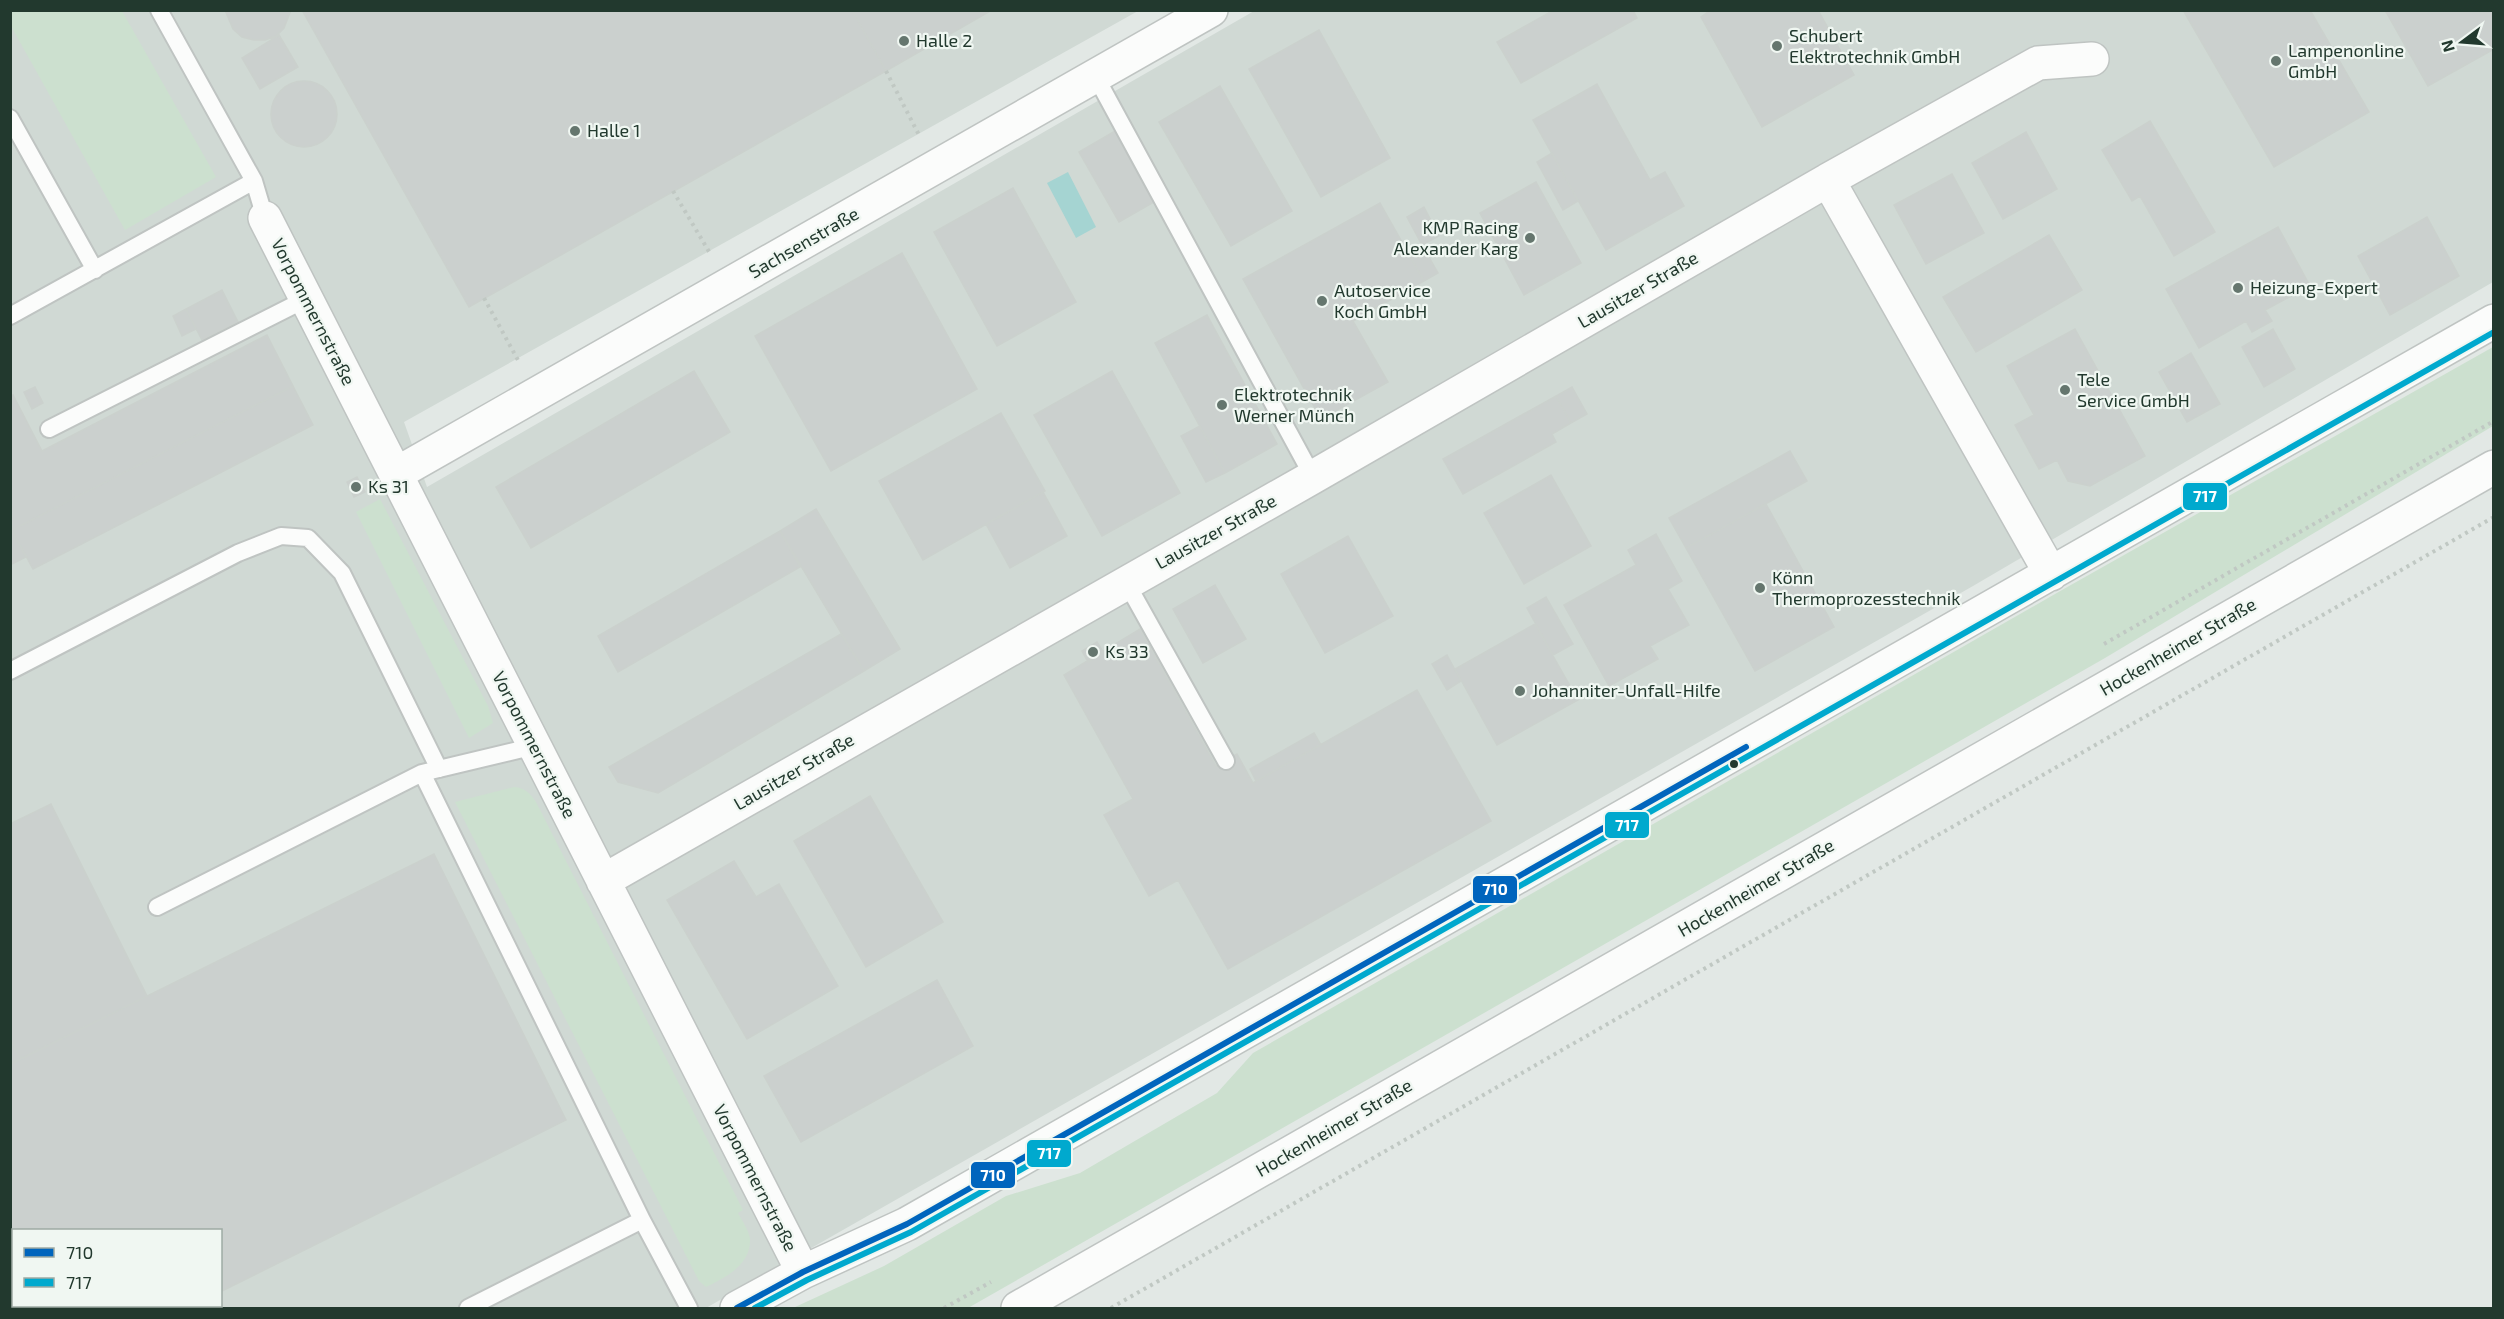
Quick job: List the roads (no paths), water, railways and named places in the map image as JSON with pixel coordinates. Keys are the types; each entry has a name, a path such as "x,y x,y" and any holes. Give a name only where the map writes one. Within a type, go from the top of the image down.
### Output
{"street":[{"name":"Sachsenstraße","path":"396,474 1211,10"},
{"name":"Lausitzer Straße","path":"603,881 1313,477 1828,180 2038,63 2092,59"},
{"path":"1828,180 2051,574"},
{"name":"Vorpommernstraße","path":"265,218 803,1272"},
{"path":"737,1308 803,1272 908,1224 2493,321"},
{"name":"Hockenheimer Straße","path":"1018,1308 2493,467"}],"lane":[{"path":"159,10 254,181 265,218"},
{"path":"1096,77 1313,477"},
{"path":"10,118 94,270"},
{"path":"12,312 94,270 254,181"},
{"path":"49,429 306,299"},
{"path":"10,671 238,553 281,536 308,538 342,573 440,769"},
{"path":"1126,582 1226,761"},
{"path":"157,907 422,773 535,746"},
{"path":"422,773 642,1220 689,1308"},
{"path":"468,1308 642,1220"}],"water":[{"path":"1068,172 1096,227 1076,238 1047,183"}],"place":[{"name":"Halle 2","path":"904,41"},
{"name":"Schubert Elektrotechnik GmbH","path":"1777,46"},
{"name":"Lampenonline GmbH","path":"2276,61"},
{"name":"Halle 1","path":"575,131"},
{"name":"KMP Racing Alexander Karg","path":"1530,238"},
{"name":"Heizung-Expert","path":"2238,288"},
{"name":"Autoservice Koch GmbH","path":"1322,301"},
{"name":"Tele Service GmbH","path":"2065,390"},
{"name":"Elektrotechnik Werner Münch","path":"1222,405"},
{"name":"Ks 31","path":"356,487"},
{"name":"Könn Thermoprozesstechnik","path":"1760,588"},
{"name":"Ks 33","path":"1093,652"},
{"name":"Johanniter-Unfall-Hilfe","path":"1520,691"}]}
